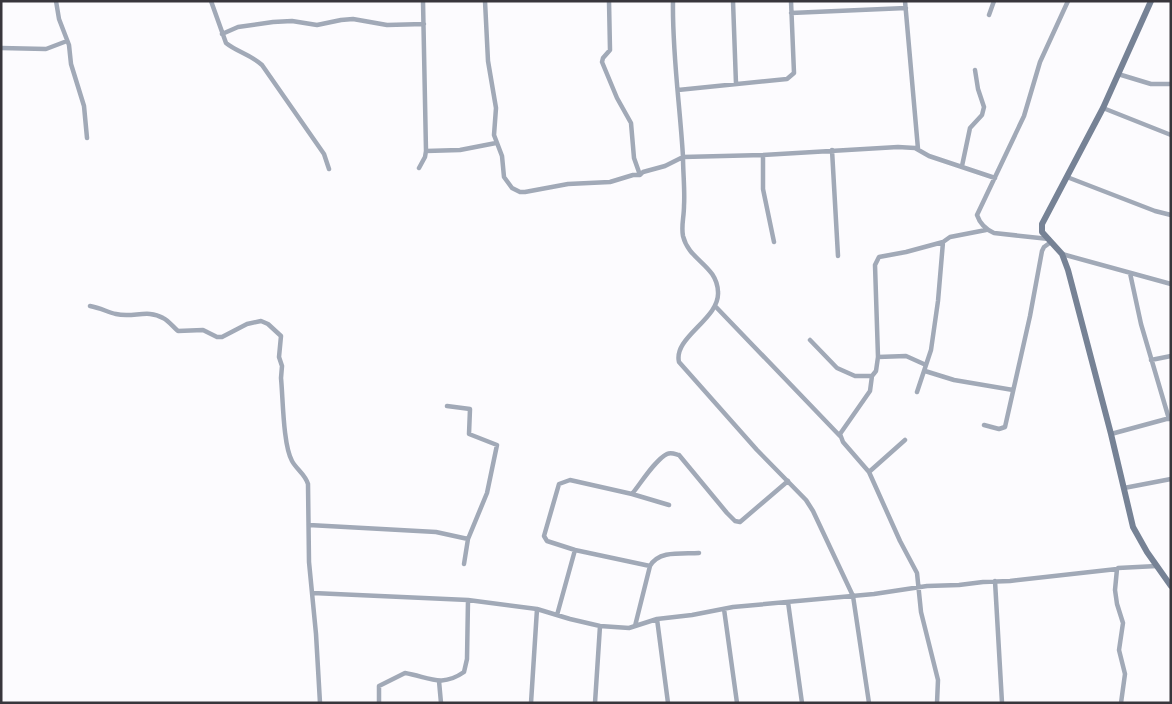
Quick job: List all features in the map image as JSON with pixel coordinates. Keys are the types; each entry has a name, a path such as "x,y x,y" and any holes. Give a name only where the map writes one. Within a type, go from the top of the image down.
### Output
{"street":[{"path":"56,1 59,20 69,45 71,64 84,106 87,138"},
{"path":"211,1 222,34 230,46 251,56 262,65 324,154 329,169"},
{"path":"419,168 426,151 423,1"},
{"path":"485,1 488,61 496,108 494,136 502,156 504,177 512,188 520,192 560,185 610,182 633,175 640,175 643,172 665,166 683,157 763,155 898,147 918,148 928,156 995,178"},
{"path":"609,1 610,50 602,62 617,98 630,118 634,158 640,175"},
{"path":"674,1 683,157 683,236 686,246 715,276 719,295 712,314 697,328 684,345 678,357 679,362 757,450 806,500 813,511 853,596 869,703"},
{"path":"733,1 736,84"},
{"path":"678,90 792,77 794,74 791,1"},
{"path":"905,1 918,148"},
{"path":"989,15 994,1"},
{"path":"986,230 977,214 1024,116 1040,62 1068,1"},
{"path":"1151,1 1103,108 1042,224 1042,232 1062,254 1068,270 1112,434 1136,533 1171,586"},
{"path":"791,13 906,8"},
{"path":"222,34 238,27 292,21 313,25 354,19 387,25 424,24"},
{"path":"1,48 46,49 67,41"},
{"path":"962,166 970,128 982,115 984,107 978,89 975,70"},
{"path":"1118,74 1151,84 1171,84"},
{"path":"1103,108 1171,135"},
{"path":"426,151 460,150 496,143"},
{"path":"832,150 838,256"},
{"path":"763,155 763,189 774,242"},
{"path":"1067,177 1155,211 1171,215"},
{"path":"840,436 841,431 870,391 872,376 876,371 878,357 875,265 879,257 943,242 950,237 986,230 994,233 1050,240"},
{"path":"984,425 999,430 1005,427 1030,316 1042,251 1050,240"},
{"path":"917,392 925,371 938,301 943,242"},
{"path":"1062,254 1171,284"},
{"path":"1112,434 1170,418 1140,324 1130,273"},
{"path":"90,306 102,308 115,314 154,314 165,319 178,332 202,330 217,337 222,337 247,324 261,321 275,329 281,336 279,357 282,366 281,378 288,448 292,462 305,475 308,484 309,562 313,593 320,703"},
{"path":"716,307 840,436 870,472 900,541 917,573 921,612 938,680 937,703"},
{"path":"810,340 837,368 855,376 872,376"},
{"path":"878,357 906,356 926,365"},
{"path":"1152,360 1171,356"},
{"path":"925,371 954,380 1013,390"},
{"path":"446,406 470,409 469,434 497,445 487,493 468,539 464,564"},
{"path":"870,472 905,440"},
{"path":"632,494 660,460 668,454 674,453 679,455 734,521 740,522 788,481"},
{"path":"1124,488 1171,479"},
{"path":"650,566 575,550 547,541 544,536 559,484 570,480 632,494 669,505"},
{"path":"309,524 436,532 468,539"},
{"path":"557,615 575,550"},
{"path":"635,626 653,560 664,555 699,553"},
{"path":"313,593 468,600 537,609 600,626 621,628 657,619 724,609 853,596 927,586 995,582 1118,568 1157,566"},
{"path":"1116,569 1115,590 1123,623 1119,650 1124,674 1121,703"},
{"path":"995,582 1002,703"},
{"path":"379,703 380,686 405,673 419,678 439,681 455,678 464,672 467,658 468,600"},
{"path":"788,602 802,703"},
{"path":"531,703 537,609"},
{"path":"724,609 737,703"},
{"path":"657,619 668,703"},
{"path":"595,703 600,626"},
{"path":"439,681 440,703"}]}
